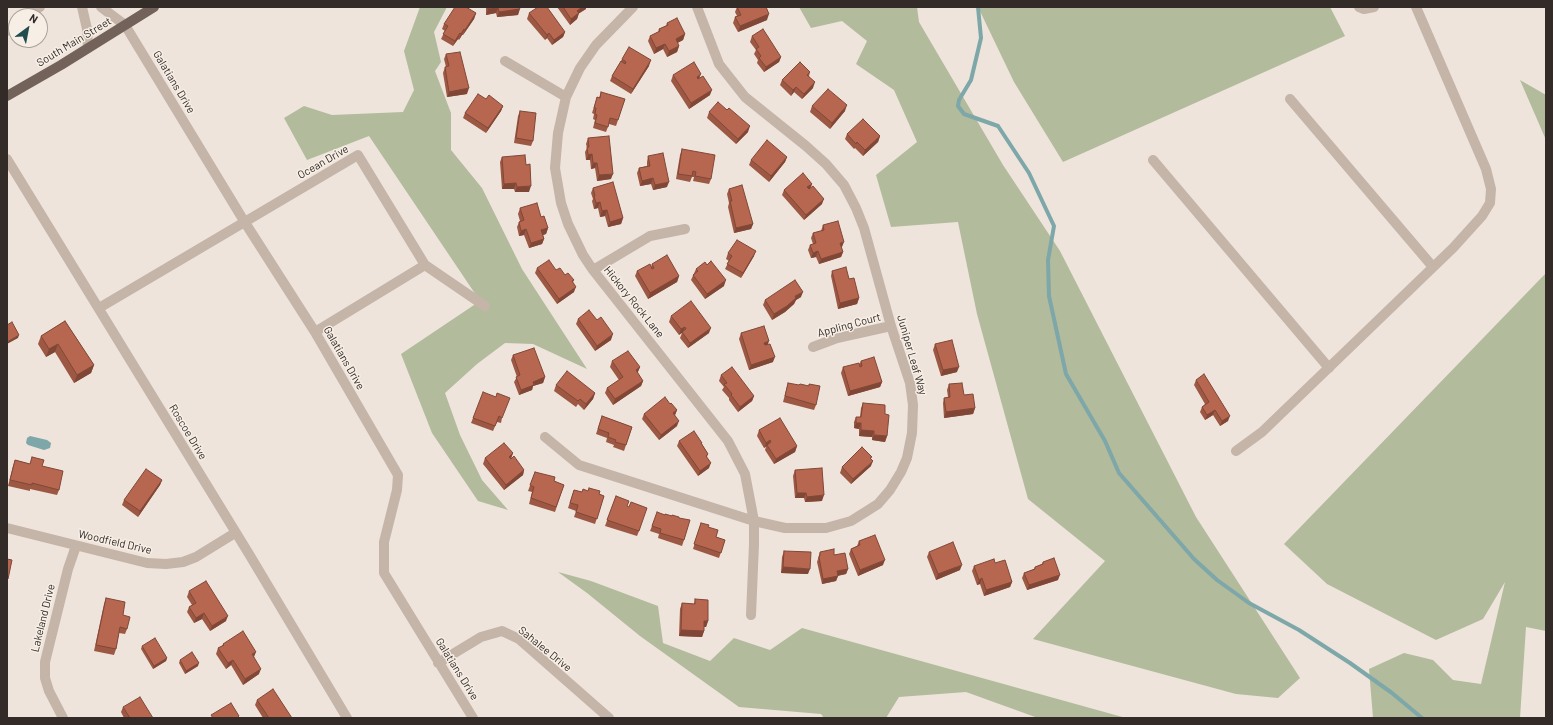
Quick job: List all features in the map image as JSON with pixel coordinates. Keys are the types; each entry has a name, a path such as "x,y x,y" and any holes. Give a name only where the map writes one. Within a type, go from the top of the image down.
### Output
{"main road":[{"name":"South Main Street","path":"7,96 154,7"}],"street":[{"path":"82,7 87,29 88,48"},
{"path":"101,7 125,25"},
{"name":"Hickory Rock Lane","path":"633,7 596,45 580,68 566,97 558,133 555,168 560,196 568,224 583,255 593,270 728,441 745,474 754,521 751,615"},
{"name":"Juniper Leaf Way","path":"545,437 579,465 754,521 785,528 826,528 851,520 867,511 878,504 890,490 901,472 906,458 912,433 913,405 910,383 891,326 864,228 856,208 844,185 826,164 745,97 718,64 697,7"},
{"path":"1359,7 1364,9 1374,7"},
{"path":"1236,451 1262,432 1434,267 1482,216 1490,203 1491,188 1486,170 1416,7"},
{"name":"Galatians Drive","path":"125,25 244,222 315,332 398,475 397,490 384,542 384,573 473,718"},
{"path":"504,61 566,97"},
{"path":"1290,99 1434,267"},
{"name":"Ocean Drive","path":"99,308 358,155 425,265"},
{"name":"Roscoe Drive","path":"7,159 347,718"},
{"path":"1153,160 1329,368"},
{"path":"593,270 650,236 685,229"},
{"path":"315,332 425,265 485,306"},
{"name":"Appling Court","path":"813,347 837,338 891,326"},
{"name":"Woodfield Drive","path":"7,528 147,563 166,564 183,562 196,557 235,533"},
{"name":"Lakeland Drive","path":"63,718 48,691 44,662 68,569 76,546"},
{"name":"Sahalee Drive","path":"438,663 481,637 502,631 519,639 609,718"}],"green space":[{"path":"420,7 447,7 434,32 441,62 435,71 451,113 451,150 482,188 522,269 587,369 533,344 505,343 477,364 445,393 460,435 482,480 508,510 478,501 432,433 401,354 480,301 369,136 307,160 284,118 304,106 332,115 403,112 414,90 404,51"},
{"path":"799,7 917,7 919,22 1003,165 1060,251 1196,517 1300,678 1278,698 1236,694 1033,639 1105,561 1028,499 977,314 958,222 891,227 876,175 917,142 894,90 856,64 867,41 842,21 811,28"},
{"path":"978,7 1330,7 1345,36 1063,162 1014,82"},
{"path":"1520,80 1546,95 1546,140"},
{"path":"1546,273 1546,631 1526,627 1520,718 1373,718 1369,669 1404,653 1433,660 1453,680 1481,684 1505,582 1483,619 1436,640 1327,584 1284,544"},
{"path":"558,572 591,581 658,606 663,643 710,661 734,638 770,650 802,628 1126,718 1038,718 966,692 899,697 886,718 824,718 821,714 739,707 640,636 587,593"}],"water":[{"path":"30,436 47,440 51,443 50,448 44,450 28,445 26,443 27,438"}],"building":[{"path":"455,7 466,7 476,13 465,30 464,29 461,34 460,33 455,41 443,34 448,26 444,24"},
{"path":"488,7 519,7 520,9 499,12 498,8 488,9"},
{"path":"538,7 547,7 565,32 554,40 549,33 547,35 529,13"},
{"path":"563,7 582,7 577,11 579,13 571,19"},
{"path":"737,7 766,7 769,14 740,26 735,17 741,15"},
{"path":"677,18 685,34 676,39 679,46 669,51 665,44 656,48 650,36 660,31 659,29 668,25 667,23"},
{"path":"763,29 781,57 766,67 759,58 761,56 756,49 759,47 752,36"},
{"path":"629,47 651,60 633,89 612,76 621,61 625,64 626,62 622,59"},
{"path":"460,52 469,88 449,92 445,67 449,66 446,54"},
{"path":"694,62 701,74 697,77 698,79 703,76 712,90 691,103 673,75"},
{"path":"800,62 810,72 807,75 815,82 804,94 796,87 793,90 782,80"},
{"path":"828,89 847,105 832,123 812,106"},
{"path":"601,92 625,99 618,120 610,118 608,127 595,123 597,115 595,114 596,108 594,108 597,97 600,98"},
{"path":"478,94 486,99 489,95 503,106 488,128 465,113"},
{"path":"718,102 727,110 729,108 750,126 738,139 709,112"},
{"path":"520,111 536,113 533,141 516,138"},
{"path":"863,119 880,136 865,150 857,142 856,144 847,134"},
{"path":"609,136 613,174 599,175 597,163 593,163 592,154 588,155 588,138"},
{"path":"767,140 787,157 771,176 751,160"},
{"path":"682,149 715,155 711,179 695,176 696,172 693,171 692,176 678,174"},
{"path":"663,153 669,182 655,185 653,178 642,181 639,168 650,166 648,156"},
{"path":"525,155 526,165 530,164 531,186 517,187 516,183 504,184 502,157"},
{"path":"803,173 812,184 807,187 809,189 813,186 824,199 806,215 784,190"},
{"path":"613,182 623,218 610,222 607,210 602,211 600,202 596,203 593,188"},
{"path":"742,185 753,224 736,228 729,189"},
{"path":"537,203 541,217 544,216 548,228 541,230 544,239 531,243 526,229 521,231 519,222 524,220 520,208"},
{"path":"838,221 844,242 840,243 843,252 821,259 818,251 813,253 810,245 816,243 813,233 824,230 823,225"},
{"path":"737,240 756,251 743,273 727,264 732,256 728,253"},
{"path":"667,255 679,276 650,293 637,271 650,264 652,269 654,268 652,264"},
{"path":"549,260 556,270 560,268 565,275 568,273 574,280 572,281 576,287 559,299 537,268"},
{"path":"711,261 726,280 707,294 693,275 698,271 696,269 705,262 707,265"},
{"path":"846,267 849,279 854,278 859,298 840,303 832,271"},
{"path":"795,280 803,292 795,296 796,298 787,306 774,314 765,300"},
{"path":"691,301 711,328 690,343 682,332 686,329 685,327 681,329 671,316"},
{"path":"589,310 597,320 601,317 613,334 597,346 578,319"},
{"path":"65,321 94,365 77,375 58,344 49,349 41,336"},
{"path":"12,322 19,335 7,342 7,325"},
{"path":"764,326 769,341 764,343 765,345 770,344 775,357 751,365 741,333"},
{"path":"952,340 959,367 943,370 935,344"},
{"path":"534,348 545,377 533,382 534,385 521,390 516,377 520,375 513,355"},
{"path":"628,351 640,367 636,370 643,381 615,399 607,388 623,377 612,361"},
{"path":"874,357 882,382 850,391 843,367 859,363 860,367 862,366 861,361"},
{"path":"732,367 754,396 740,407 724,384 727,383 721,375"},
{"path":"567,371 595,393 586,404 580,399 578,401 556,385"},
{"path":"1204,374 1230,416 1222,421 1215,410 1207,415 1202,407 1209,402 1196,380"},
{"path":"788,383 820,386 816,405 785,396"},
{"path":"962,383 964,395 973,394 975,408 946,412 944,398 950,397 949,384"},
{"path":"483,392 496,397 497,393 510,398 502,418 499,416 495,426 473,418"},
{"path":"665,397 677,410 673,413 679,421 661,435 644,414"},
{"path":"863,403 885,405 885,414 889,415 887,436 874,435 874,431 861,430 861,423 856,423 856,417 861,417"},
{"path":"602,416 632,427 626,445 615,442 616,440 608,437 609,433 598,429"},
{"path":"780,418 797,446 776,459 767,445 771,442 770,440 766,443 759,430"},
{"path":"694,431 708,454 706,456 711,463 700,471 679,441"},
{"path":"504,443 513,453 509,457 511,459 514,456 524,470 506,485 485,458"},
{"path":"862,447 872,457 870,458 873,461 853,479 842,467"},
{"path":"32,457 44,460 42,466 63,471 59,490 32,483 32,485 10,480 15,460 30,464"},
{"path":"822,468 824,495 807,497 806,493 797,493 795,470"},
{"path":"146,469 162,480 140,511 124,500"},
{"path":"535,472 555,477 554,481 564,485 556,507 531,498 534,487 530,485"},
{"path":"589,488 600,491 599,494 604,496 597,519 576,512 578,505 570,503 574,490 582,492 583,489 588,491"},
{"path":"616,496 629,501 627,506 629,507 631,502 647,508 639,531 607,520"},
{"path":"657,512 690,520 684,540 660,533 661,529 652,526"},
{"path":"701,523 718,530 716,537 725,540 721,553 694,544"},
{"path":"875,535 885,560 860,570 851,549 860,545 859,541"},
{"path":"953,542 962,565 938,574 929,552"},
{"path":"834,549 834,555 845,553 848,569 837,571 838,576 823,579 819,557 820,552"},
{"path":"784,551 811,552 810,569 783,567"},
{"path":"1054,558 1060,575 1029,585 1024,573 1035,569 1035,567 1043,564 1043,562"},
{"path":"7,559 12,560 8,579 7,579"},
{"path":"994,559 995,563 1005,560 1012,582 986,590 982,578 979,580 974,566"},
{"path":"206,581 228,616 212,626 204,613 196,618 189,607 196,603 189,591"},
{"path":"106,598 125,602 123,615 130,617 127,629 120,627 116,649 96,645"},
{"path":"695,599 708,600 708,621 704,621 704,631 681,630 682,603 695,604"},
{"path":"243,631 256,652 252,654 261,669 245,679 233,660 228,663 218,648"},
{"path":"155,638 167,658 154,666 142,646"},
{"path":"192,652 199,663 186,671 180,660"},
{"path":"273,689 292,718 269,718 257,700"},
{"path":"140,697 153,718 130,718 123,707"},
{"path":"231,703 239,716 237,718 213,718 211,715"}],"waterway":[{"path":"978,7 981,38 971,80 959,100 958,106 964,114 998,126 1029,173 1054,226 1048,260 1049,296 1066,374 1105,441 1119,473 1194,559 1217,580 1249,603 1299,630 1350,663 1392,693 1422,718"}]}
